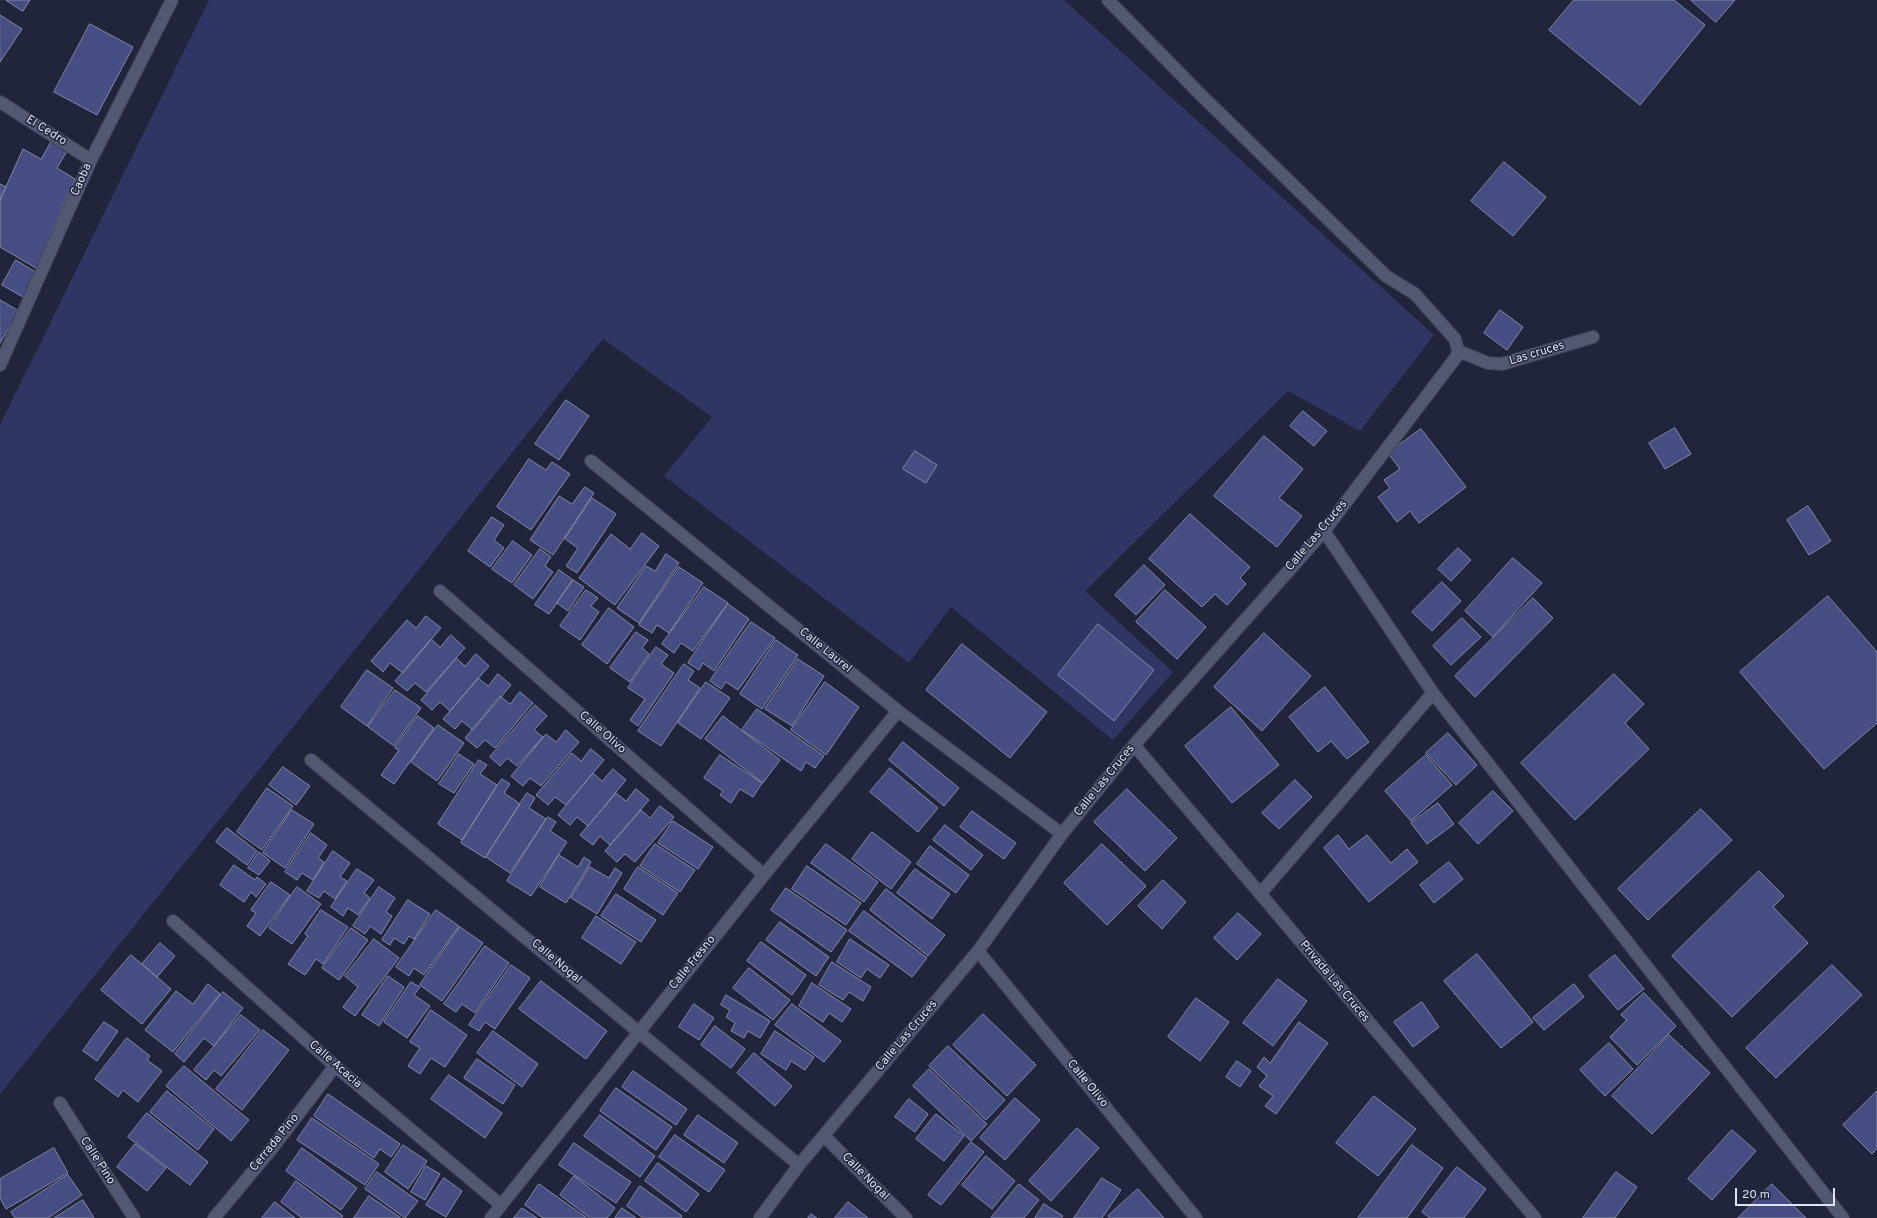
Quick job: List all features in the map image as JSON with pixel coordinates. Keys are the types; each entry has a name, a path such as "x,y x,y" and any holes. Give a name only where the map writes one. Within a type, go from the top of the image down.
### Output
{"street":[{"name":"Caoba","path":"0,365 91,160 172,0"},
{"path":"1108,0 1200,94 1386,276 1415,294 1454,339 1458,350"},
{"name":"El Cedro","path":"0,102 91,160"},
{"name":"Las cruces","path":"1458,350 1488,363 1502,364 1592,337"},
{"name":"Calle Las Cruces","path":"760,1218 799,1165 978,951 1062,834 1134,745 1324,531 1457,356 1458,350"},
{"name":"Calle Laurel","path":"592,461 898,711 1062,834"},
{"path":"1324,531 1433,693 1843,1218"},
{"name":"Calle Olivo","path":"440,591 764,875"},
{"path":"1260,894 1433,693"},
{"name":"Calle Fresno","path":"491,1218 764,875 898,711"},
{"name":"Privada Las Cruces","path":"1134,745 1535,1218"},
{"name":"Calle Nogal","path":"311,760 640,1031 799,1165"},
{"name":"Calle Acacia","path":"173,921 335,1066 501,1205"},
{"name":"Calle Olivo","path":"978,951 1196,1218"},
{"name":"Cerrada Pino","path":"214,1218 270,1151 335,1066"},
{"name":"Calle Pino","path":"60,1103 134,1218"},
{"name":"Calle Nogal","path":"824,1136 906,1218"}],"shaded area":[{"path":"209,0 1064,0 1434,335 1360,431 1288,391 1085,591 1173,672 1113,740 951,607 909,663 664,476 712,417 603,339 0,1094 0,425"}],"building":[{"path":"6,0 30,0 23,11"},
{"path":"1574,0 1674,0 1705,25 1640,105 1549,30"},
{"path":"1691,0 1735,0 1716,22"},
{"path":"0,15 22,29 0,62"},
{"path":"90,24 133,47 97,115 54,92"},
{"path":"54,137 70,146 57,168 75,179 36,268 0,247 0,200 23,149 41,159"},
{"path":"1504,162 1546,197 1513,236 1471,201"},
{"path":"0,184 6,187 0,200"},
{"path":"16,260 37,273 23,297 2,285"},
{"path":"0,300 19,311 0,343"},
{"path":"1500,310 1523,327 1507,350 1484,333"},
{"path":"566,400 589,416 559,460 535,444"},
{"path":"1303,411 1327,431 1314,446 1290,426"},
{"path":"1675,428 1691,454 1665,469 1649,443"},
{"path":"1421,429 1466,487 1419,523 1410,511 1397,522 1378,497 1390,488 1384,480 1400,469 1388,453"},
{"path":"1264,436 1303,469 1279,498 1302,516 1277,547 1214,496"},
{"path":"915,451 937,465 926,483 903,469"},
{"path":"529,459 546,470 552,462 570,474 531,530 497,507"},
{"path":"585,487 594,493 553,555 530,540 559,496 572,504"},
{"path":"592,498 616,514 577,573 566,566 578,548 565,539"},
{"path":"1808,506 1831,541 1809,555 1787,520"},
{"path":"1190,514 1250,567 1240,578 1246,584 1227,605 1215,594 1202,607 1149,559"},
{"path":"492,517 504,525 494,540 504,548 490,567 468,551"},
{"path":"642,533 659,546 615,605 579,578 611,534 630,549"},
{"path":"513,541 532,555 512,583 492,569"},
{"path":"1458,548 1471,560 1451,581 1438,569"},
{"path":"540,549 551,557 545,566 553,572 533,599 514,585"},
{"path":"666,554 679,563 639,623 617,608 646,566 655,571"},
{"path":"1513,558 1542,583 1493,637 1465,611"},
{"path":"1144,565 1165,585 1136,615 1115,595"},
{"path":"679,567 703,583 669,633 657,625 652,633 639,625"},
{"path":"559,570 573,580 549,614 535,605"},
{"path":"573,580 584,587 568,611 557,603"},
{"path":"1442,582 1461,601 1432,631 1412,612"},
{"path":"704,587 728,603 693,651 681,643 674,653 662,644"},
{"path":"586,590 598,598 591,606 599,612 580,640 560,626"},
{"path":"1165,590 1206,627 1177,659 1136,622"},
{"path":"1828,596 1877,652 1877,723 1824,769 1740,672"},
{"path":"1533,598 1553,618 1475,697 1455,676"},
{"path":"728,604 749,619 714,671 703,663 699,670 688,663"},
{"path":"609,608 634,627 607,664 582,645"},
{"path":"426,616 441,628 403,673 390,663 383,672 371,661 407,620 416,628"},
{"path":"1462,618 1481,637 1451,665 1433,646"},
{"path":"751,622 775,638 738,690 726,682 721,689 710,681"},
{"path":"1098,624 1154,670 1114,721 1058,675"},
{"path":"636,632 648,640 642,648 649,654 630,682 610,668"},
{"path":"1264,633 1311,676 1262,731 1214,687"},
{"path":"451,635 465,648 426,692 415,683 407,691 395,681 431,639 440,647"},
{"path":"776,640 798,655 762,709 740,694"},
{"path":"962,644 1047,712 1010,758 926,690"},
{"path":"656,647 668,655 661,664 674,673 638,726 630,720 645,699 628,688"},
{"path":"476,654 489,666 450,711 440,702 432,710 421,700 456,658 465,666"},
{"path":"798,659 824,676 792,726 765,709"},
{"path":"684,664 694,671 688,680 700,688 661,746 638,731"},
{"path":"367,670 393,688 367,726 341,707"},
{"path":"498,674 511,685 473,730 462,721 455,729 443,719 478,678 488,686"},
{"path":"1614,674 1644,704 1625,723 1649,749 1575,820 1521,763"},
{"path":"706,682 730,698 701,739 678,723"},
{"path":"825,682 859,707 826,755 791,730"},
{"path":"1325,687 1369,742 1347,759 1331,741 1318,752 1289,717"},
{"path":"395,690 421,708 394,746 368,727"},
{"path":"520,692 533,703 495,748 485,740 477,748 465,738 500,696 510,704"},
{"path":"535,705 547,716 534,730 543,737 517,766 507,758 500,766 490,757"},
{"path":"1231,707 1279,765 1232,803 1185,746"},
{"path":"757,709 824,756 815,768 806,762 801,771 742,730"},
{"path":"418,716 434,728 394,784 381,775 399,750 395,748"},
{"path":"723,716 780,760 763,783 705,739"},
{"path":"438,725 464,743 437,781 411,762"},
{"path":"566,730 579,742 541,786 530,778 523,786 511,776 546,734 556,742"},
{"path":"1448,733 1477,765 1456,785 1426,753"},
{"path":"903,742 959,788 944,806 889,760"},
{"path":"591,749 604,760 566,805 555,797 548,805 536,795 572,753 581,761"},
{"path":"459,754 474,764 454,793 439,784"},
{"path":"720,755 762,783 753,797 740,789 731,803 720,795 723,791 704,778"},
{"path":"1426,755 1452,785 1411,821 1385,791"},
{"path":"479,760 487,765 480,774 497,785 462,840 438,824"},
{"path":"283,767 310,786 296,805 269,785"},
{"path":"890,768 938,808 918,832 870,792"},
{"path":"613,769 626,780 588,826 577,817 570,825 558,815 593,773 602,781"},
{"path":"502,779 510,784 504,793 520,804 485,858 461,843"},
{"path":"1295,780 1312,797 1279,829 1262,813"},
{"path":"267,788 293,806 262,850 237,832"},
{"path":"636,789 649,800 610,845 600,836 593,845 580,835 616,793 626,801"},
{"path":"1127,789 1177,838 1145,871 1094,822"},
{"path":"1493,791 1513,811 1478,844 1459,823"},
{"path":"527,793 535,798 529,808 546,819 510,873 486,857"},
{"path":"1438,803 1454,824 1427,844 1411,823"},
{"path":"660,806 674,817 635,862 625,854 617,862 605,851 641,810 650,818"},
{"path":"1701,809 1732,840 1648,920 1618,889"},
{"path":"292,810 314,824 285,868 263,853"},
{"path":"972,811 1016,843 1004,859 960,827"},
{"path":"548,817 556,822 550,831 567,842 531,896 507,881"},
{"path":"673,821 713,847 698,869 658,843"},
{"path":"945,825 983,855 971,870 933,840"},
{"path":"227,828 257,851 247,865 216,842"},
{"path":"872,832 911,862 891,889 852,859"},
{"path":"311,833 327,845 318,858 324,862 313,880 302,873 297,880 285,872"},
{"path":"1338,835 1349,849 1367,835 1391,863 1407,849 1418,862 1369,902 1324,848"},
{"path":"655,844 695,870 680,892 640,866"},
{"path":"826,844 878,882 864,902 811,863"},
{"path":"1102,844 1146,886 1107,925 1064,883"},
{"path":"930,846 969,875 956,893 917,864"},
{"path":"333,851 350,863 340,877 347,881 335,899 324,891 319,898 307,891"},
{"path":"259,852 270,861 259,875 248,868"},
{"path":"559,855 578,867 584,857 591,862 566,903 540,887"},
{"path":"1449,862 1463,879 1434,903 1420,885"},
{"path":"234,865 255,880 257,877 266,884 256,897 251,892 244,902 220,885"},
{"path":"807,866 861,903 846,925 792,889"},
{"path":"590,867 609,878 615,868 622,873 597,914 571,898"},
{"path":"638,867 678,893 663,915 624,889"},
{"path":"357,869 374,880 364,893 370,898 358,915 348,908 343,916 331,907"},
{"path":"915,869 950,894 932,919 897,893"},
{"path":"1759,871 1784,896 1773,907 1808,943 1732,1017 1672,956"},
{"path":"1163,880 1186,902 1162,929 1138,906"},
{"path":"271,882 290,895 260,936 247,926 256,913 251,910"},
{"path":"297,887 321,904 292,944 269,928"},
{"path":"379,887 395,898 386,912 392,916 381,934 370,926 365,934 353,926"},
{"path":"786,888 847,930 831,952 771,910"},
{"path":"886,889 945,935 928,956 870,910"},
{"path":"616,894 656,920 641,942 601,916"},
{"path":"408,900 430,914 414,939 409,936 404,944 394,938 390,945 382,940"},
{"path":"321,910 348,927 323,964 316,959 305,975 288,964 308,936 305,934"},
{"path":"436,910 459,926 424,975 414,968 409,976 396,967"},
{"path":"864,911 927,958 912,977 849,931"},
{"path":"1238,913 1261,934 1237,960 1214,938"},
{"path":"596,916 636,942 621,964 582,938"},
{"path":"780,922 829,957 816,976 766,940"},
{"path":"460,927 483,943 442,1001 420,985"},
{"path":"351,928 368,940 339,980 322,968"},
{"path":"374,939 399,958 355,1016 343,1007 358,987 345,976"},
{"path":"850,939 889,965 880,978 867,969 861,978 837,962"},
{"path":"761,942 806,975 792,995 747,961"},
{"path":"160,943 175,956 157,977 142,964"},
{"path":"485,946 509,963 475,1013 462,1004 456,1012 444,1004"},
{"path":"1477,954 1533,1022 1501,1048 1444,981"},
{"path":"131,955 171,989 142,1024 101,990"},
{"path":"1615,955 1644,989 1618,1010 1589,976"},
{"path":"832,962 871,987 863,1001 849,992 843,1000 819,985"},
{"path":"511,965 530,978 495,1029 485,1022 479,1031 469,1025"},
{"path":"1832,965 1862,995 1776,1078 1746,1048"},
{"path":"749,968 790,1000 773,1020 733,988"},
{"path":"388,976 404,987 379,1026 362,1015"},
{"path":"1278,979 1307,1001 1273,1046 1243,1023"},
{"path":"541,981 607,1031 586,1059 519,1009"},
{"path":"411,982 420,987 414,995 430,1006 407,1038 384,1022"},
{"path":"812,983 851,1009 842,1022 829,1013 823,1022 799,1006"},
{"path":"208,984 220,994 173,1052 145,1030 176,991 193,1004"},
{"path":"1574,984 1584,997 1544,1030 1533,1018"},
{"path":"223,992 243,1008 214,1046 204,1038 184,1062 175,1054"},
{"path":"1644,993 1676,1026 1637,1065 1610,1037 1627,1020 1621,1015"},
{"path":"726,995 770,1021 760,1038 748,1031 744,1038 731,1031 735,1023 726,1017 730,1010 721,1005"},
{"path":"1196,998 1229,1022 1200,1061 1168,1037"},
{"path":"1422,1002 1439,1027 1413,1047 1394,1022"},
{"path":"694,1004 714,1018 699,1040 679,1027"},
{"path":"792,1004 841,1041 824,1062 775,1025"},
{"path":"431,1010 467,1035 445,1067 431,1058 420,1074 408,1066 420,1048 410,1042"},
{"path":"983,1014 1036,1065 1007,1096 953,1045"},
{"path":"241,1015 260,1030 221,1076 214,1070 206,1080 194,1070"},
{"path":"104,1022 118,1031 97,1061 83,1051"},
{"path":"1299,1022 1328,1043 1276,1114 1265,1106 1273,1096 1259,1086 1267,1076 1257,1067 1264,1057 1270,1063"},
{"path":"715,1026 745,1049 731,1068 701,1045"},
{"path":"263,1030 289,1050 242,1110 216,1089"},
{"path":"493,1031 538,1064 522,1087 477,1053"},
{"path":"775,1031 814,1057 805,1070 791,1061 786,1070 761,1054"},
{"path":"1669,1035 1710,1073 1652,1134 1612,1096"},
{"path":"127,1038 150,1056 147,1060 162,1071 138,1102 123,1090 118,1097 95,1079"},
{"path":"1609,1043 1633,1069 1605,1096 1580,1070"},
{"path":"948,1046 1005,1100 986,1120 929,1066"},
{"path":"754,1053 792,1086 775,1106 737,1073"},
{"path":"477,1059 515,1085 503,1104 464,1078"},
{"path":"1237,1061 1251,1071 1240,1087 1226,1077"},
{"path":"184,1066 249,1120 231,1141 166,1086"},
{"path":"929,1069 987,1124 971,1141 913,1086"},
{"path":"633,1071 687,1109 676,1125 622,1087"},
{"path":"449,1075 502,1113 485,1138 431,1099"},
{"path":"616,1088 672,1127 656,1150 600,1111"},
{"path":"167,1091 214,1129 198,1150 150,1112"},
{"path":"1877,1091 1877,1148 1872,1154 1843,1125"},
{"path":"328,1094 400,1144 391,1157 380,1149 374,1158 314,1116"},
{"path":"1374,1096 1416,1129 1378,1176 1336,1143"},
{"path":"1015,1098 1040,1120 1005,1160 980,1138"},
{"path":"909,1099 928,1114 915,1132 895,1117"},
{"path":"147,1113 208,1162 190,1185 128,1137"},
{"path":"936,1114 964,1136 944,1161 916,1139"},
{"path":"600,1115 655,1156 640,1177 584,1136"},
{"path":"698,1115 738,1143 724,1163 684,1135"},
{"path":"312,1118 379,1164 365,1185 297,1140"},
{"path":"1077,1128 1099,1148 1051,1201 1029,1181"},
{"path":"1732,1130 1756,1151 1712,1200 1688,1179"},
{"path":"675,1135 725,1170 709,1192 659,1157"},
{"path":"971,1142 984,1152 941,1205 928,1195"},
{"path":"574,1143 631,1182 616,1203 559,1165"},
{"path":"135,1144 166,1168 147,1191 117,1167"},
{"path":"403,1145 427,1161 408,1189 385,1172"},
{"path":"1412,1145 1443,1168 1407,1218 1358,1218"},
{"path":"54,1148 68,1173 6,1209 0,1198 0,1179"},
{"path":"302,1148 357,1188 341,1210 286,1171"},
{"path":"986,1156 1015,1181 992,1209 962,1185"},
{"path":"658,1163 699,1194 686,1212 645,1181"},
{"path":"426,1166 440,1174 425,1200 411,1192"},
{"path":"1457,1167 1486,1189 1464,1218 1430,1218 1422,1212"},
{"path":"377,1172 418,1201 405,1218 365,1189"},
{"path":"1616,1172 1637,1187 1615,1218 1583,1218"},
{"path":"68,1175 82,1195 48,1218 15,1218 11,1212"},
{"path":"574,1176 615,1208 607,1218 590,1218 560,1195"},
{"path":"444,1178 462,1191 446,1217 426,1205"},
{"path":"1102,1178 1121,1190 1102,1218 1074,1218"},
{"path":"296,1181 343,1216 341,1218 302,1218 281,1202"},
{"path":"539,1184 587,1218 543,1218 525,1205"},
{"path":"1019,1184 1039,1200 1024,1218 991,1218"},
{"path":"1772,1184 1806,1218 1738,1218"},
{"path":"640,1186 682,1216 681,1218 643,1218 627,1206"},
{"path":"1138,1189 1164,1218 1110,1218 1108,1216"},
{"path":"369,1196 401,1218 354,1218"},
{"path":"83,1200 94,1218 54,1218"},
{"path":"275,1202 295,1218 262,1218"},
{"path":"848,1202 868,1218 835,1218"},
{"path":"1044,1204 1063,1216 1061,1218 1035,1218"},
{"path":"522,1208 537,1218 514,1218"},
{"path":"622,1208 636,1218 615,1218"},
{"path":"811,1214 817,1218 808,1218"}]}
